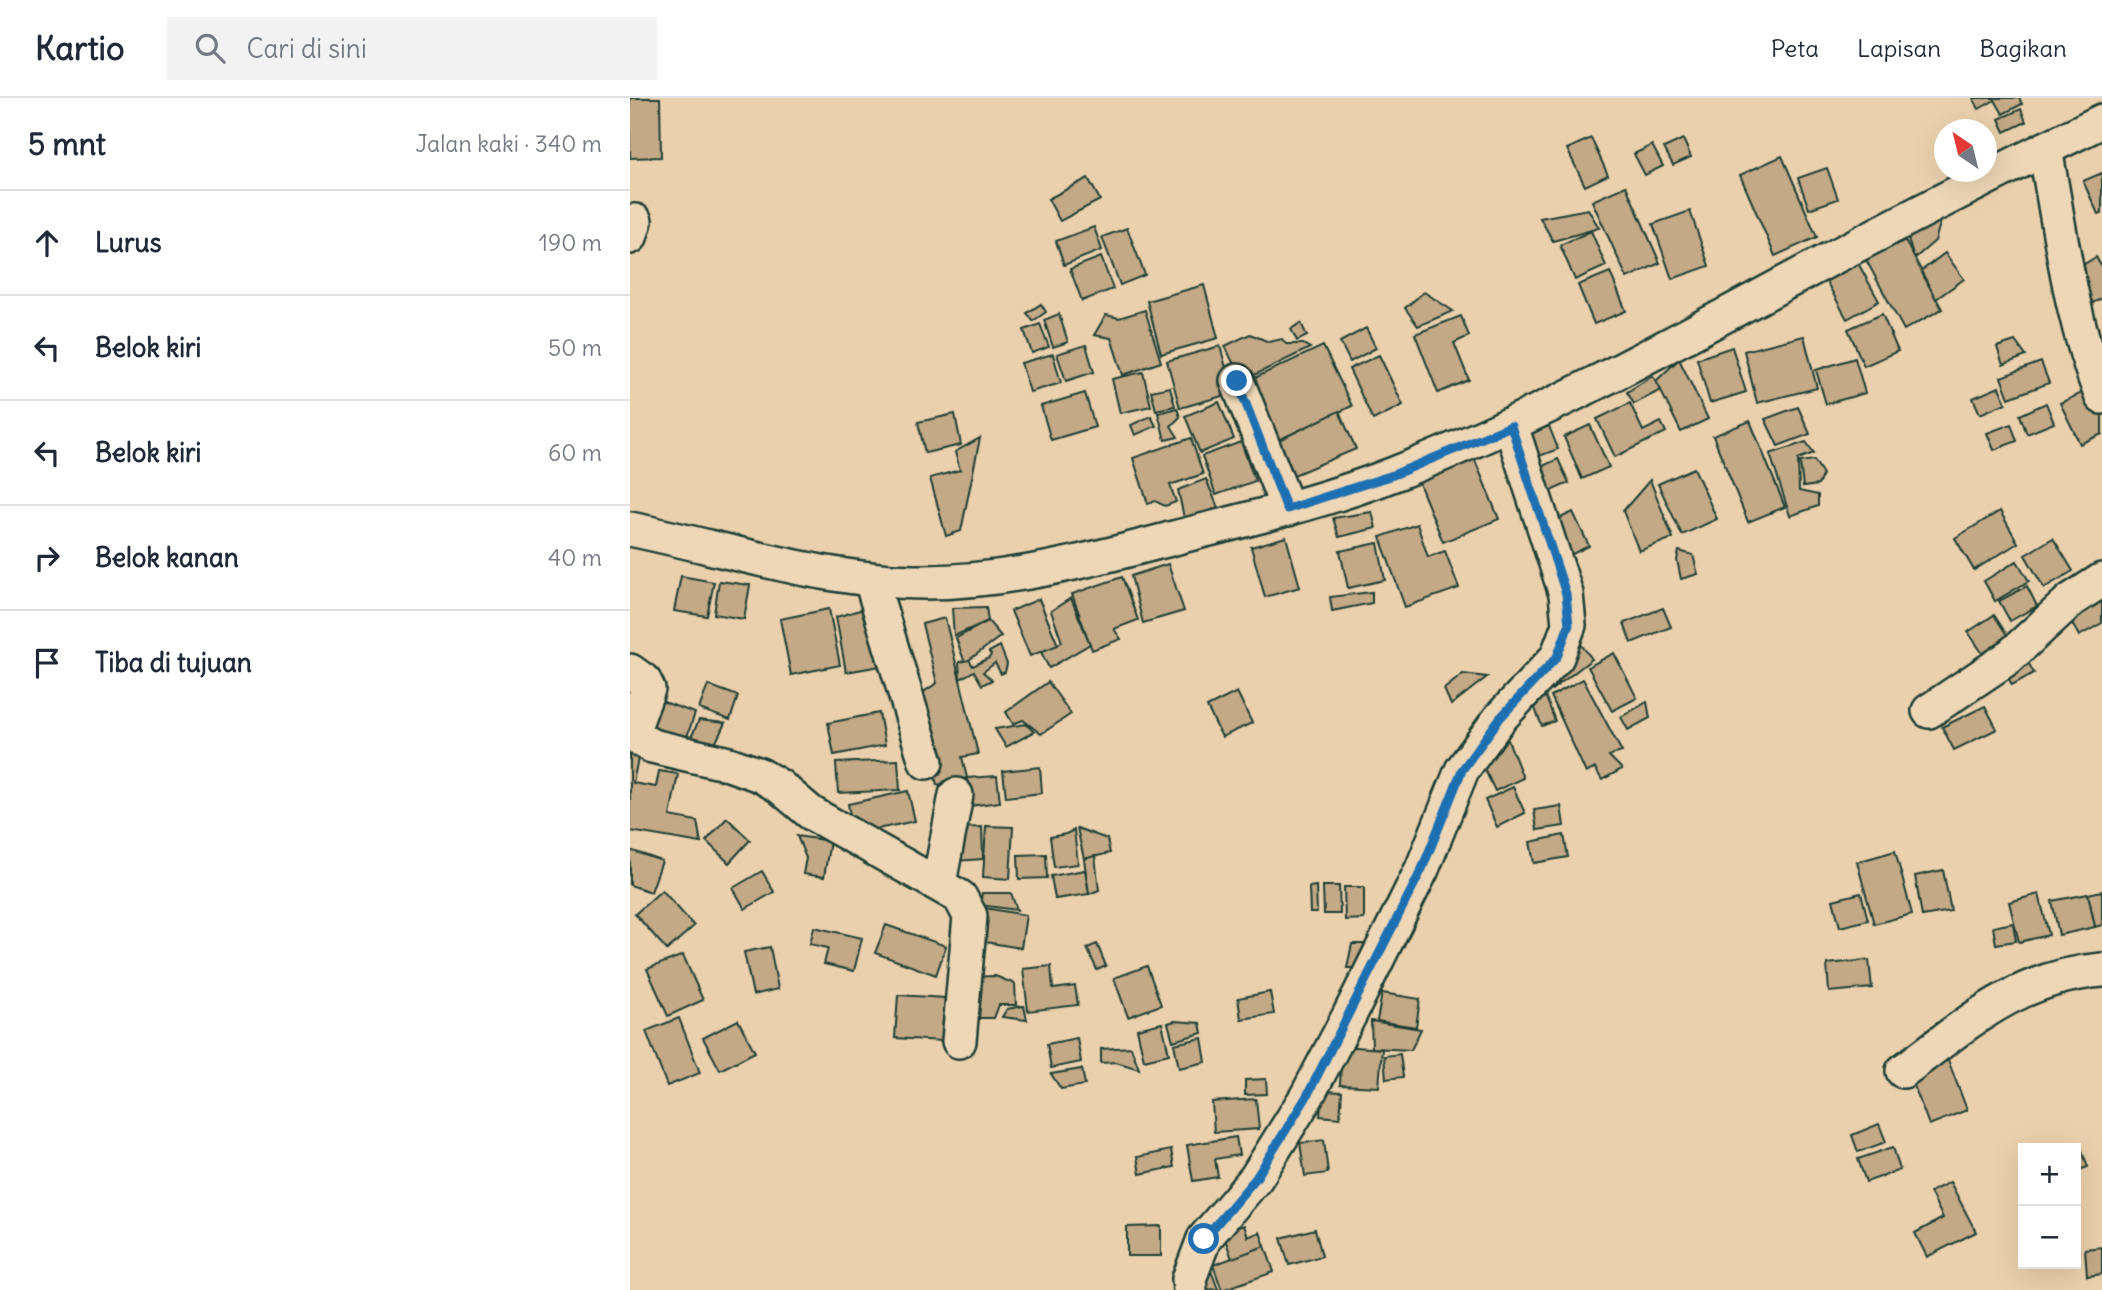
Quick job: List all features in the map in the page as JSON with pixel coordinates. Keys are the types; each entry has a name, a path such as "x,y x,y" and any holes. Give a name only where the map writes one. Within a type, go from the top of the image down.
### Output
{"street":[{"path":"630,529 725,548 827,575 928,582 989,578 1123,551 1287,509 1393,475 1511,426 1597,385 1946,197 2102,121"},
{"path":"2045,149 2071,295 2084,351 2102,397"},
{"path":"1237,381 1287,509"},
{"path":"1182,1286 1204,1239 1256,1178 1307,1096 1422,869 1462,770 1500,718 1557,657 1569,625 1566,594 1511,426"},
{"path":"871,580 926,762"},
{"path":"1929,711 2008,658 2071,600 2102,580"},
{"path":"630,671 644,681 648,689 634,722 634,730 641,740 652,746 729,764 760,775 779,786 811,813 960,897 970,916 959,1041"},
{"path":"939,883 956,795"},
{"path":"1903,1071 2007,997 2050,977 2102,970"}],"building":[{"path":"630,98 660,98 661,157 630,158"},
{"path":"1973,98 2019,98 2022,104 2003,114 1995,100 1979,109"},
{"path":"2021,109 2026,122 2005,132 1999,119"},
{"path":"1591,138 1608,175 1585,186 1567,149"},
{"path":"1683,139 1691,157 1673,165 1664,148"},
{"path":"1652,145 1663,166 1645,175 1634,154"},
{"path":"1782,156 1817,237 1775,256 1740,175"},
{"path":"1827,168 1838,199 1809,209 1798,178"},
{"path":"2102,173 2102,213 2098,214 2083,181"},
{"path":"1088,178 1100,200 1060,221 1048,199"},
{"path":"1626,186 1660,263 1627,278 1592,201"},
{"path":"1588,209 1599,228 1553,241 1540,218"},
{"path":"1690,211 1709,266 1672,279 1653,224"},
{"path":"1942,217 1935,241 1914,259 1907,235"},
{"path":"1094,227 1102,250 1064,265 1056,241"},
{"path":"1127,228 1145,275 1120,285 1102,237"},
{"path":"1591,231 1606,266 1575,280 1560,245"},
{"path":"1903,237 1942,309 1904,330 1865,258"},
{"path":"1945,253 1964,279 1936,299 1921,271"},
{"path":"1101,257 1113,289 1082,301 1070,269"},
{"path":"2096,257 2102,268 2102,298 2093,303 2073,271"},
{"path":"1858,263 1879,301 1847,319 1826,281"},
{"path":"1610,272 1626,311 1594,324 1578,285"},
{"path":"1204,285 1218,338 1161,354 1147,301"},
{"path":"1424,292 1453,311 1418,326 1405,308"},
{"path":"1041,304 1046,312 1033,321 1027,313"},
{"path":"1145,310 1161,362 1123,375 1111,338 1094,335 1106,315 1119,318"},
{"path":"1059,314 1068,342 1053,347 1044,320"},
{"path":"1882,314 1898,351 1864,366 1848,329"},
{"path":"1461,316 1469,336 1454,343 1469,380 1438,393 1415,334"},
{"path":"1301,323 1307,336 1297,341 1291,329"},
{"path":"1040,324 1049,347 1032,353 1024,330"},
{"path":"1366,328 1376,348 1350,362 1340,342"},
{"path":"1250,334 1269,342 1282,339 1286,344 1303,344 1310,348 1242,381 1225,346"},
{"path":"1804,336 1817,388 1757,403 1744,351"},
{"path":"2015,341 2026,356 2003,365 1997,347"},
{"path":"1086,345 1094,372 1066,381 1057,354"},
{"path":"1220,346 1233,393 1180,408 1167,361"},
{"path":"1323,346 1352,406 1272,443 1244,383"},
{"path":"1732,347 1746,392 1710,403 1697,359"},
{"path":"1053,354 1061,383 1030,392 1021,363"},
{"path":"1379,355 1403,405 1373,420 1349,369"},
{"path":"1855,358 1865,393 1826,404 1816,370"},
{"path":"1679,359 1708,419 1681,432 1656,381"},
{"path":"2041,362 2049,383 2009,398 2001,377"},
{"path":"1143,372 1151,406 1120,413 1112,379"},
{"path":"1653,376 1661,390 1634,404 1627,392"},
{"path":"1170,387 1175,406 1156,410 1151,391"},
{"path":"1999,387 2006,403 1980,414 1973,398"},
{"path":"2093,388 2102,408 2102,434 2080,444 2060,403"},
{"path":"1085,393 1095,427 1051,440 1041,406"},
{"path":"1219,402 1234,439 1200,453 1185,416"},
{"path":"1630,403 1643,431 1661,422 1666,432 1615,457 1597,419"},
{"path":"2046,403 2054,423 2027,434 2020,415"},
{"path":"1798,407 1810,434 1778,446 1765,419"},
{"path":"1177,408 1180,417 1171,426 1178,437 1165,440 1158,413"},
{"path":"1339,411 1356,449 1294,475 1279,440"},
{"path":"955,414 961,445 925,453 918,422"},
{"path":"1151,416 1156,426 1135,435 1131,425"},
{"path":"1750,421 1785,507 1748,522 1713,436"},
{"path":"2011,424 2017,441 1994,450 1987,433"},
{"path":"1590,425 1609,467 1582,479 1564,437"},
{"path":"1549,426 1558,449 1529,460 1520,437"},
{"path":"980,438 961,531 946,536 930,478 960,470 955,452"},
{"path":"1191,438 1203,474 1170,485 1176,502 1165,506 1155,501 1148,504 1133,458"},
{"path":"1241,442 1255,481 1216,495 1202,456"},
{"path":"1806,442 1814,453 1798,459 1799,491 1818,495 1818,506 1790,516 1770,454"},
{"path":"1470,448 1499,519 1443,542 1414,471"},
{"path":"1558,459 1569,483 1544,494 1534,470"},
{"path":"1814,460 1823,474 1818,485 1803,487 1800,462"},
{"path":"1694,468 1717,519 1682,535 1658,484"},
{"path":"1206,479 1219,510 1184,518 1178,490"},
{"path":"1650,480 1673,538 1639,551 1623,511"},
{"path":"2000,511 2018,543 1974,570 1955,538"},
{"path":"1372,512 1376,528 1339,537 1333,518"},
{"path":"1573,512 1589,546 1566,557 1550,523"},
{"path":"1417,524 1428,557 1445,551 1459,588 1405,607 1380,537"},
{"path":"1286,537 1300,587 1265,597 1251,547"},
{"path":"2053,538 2073,571 2044,588 2025,555"},
{"path":"1378,543 1385,580 1348,588 1340,551"},
{"path":"1679,551 1693,555 1698,574 1681,579 1677,560"},
{"path":"2017,561 2029,581 1995,601 1984,581"},
{"path":"1168,564 1184,611 1143,623 1131,576"},
{"path":"681,576 714,582 707,616 674,611"},
{"path":"1122,577 1138,620 1114,629 1121,639 1092,650 1072,594"},
{"path":"719,581 750,585 744,619 714,614"},
{"path":"2027,586 2037,606 2010,621 1999,601"},
{"path":"2102,591 2102,623 2079,636 2065,611"},
{"path":"1372,592 1372,603 1332,611 1330,597"},
{"path":"1071,598 1090,644 1049,668 1041,652 1062,642 1051,611"},
{"path":"1039,599 1058,645 1030,656 1011,611"},
{"path":"870,607 886,665 846,672 836,617"},
{"path":"986,607 988,621 954,636 952,608"},
{"path":"1663,608 1671,627 1631,643 1624,623"},
{"path":"829,609 840,665 791,675 780,619"},
{"path":"1994,615 2009,638 1983,654 1968,632"},
{"path":"945,618 978,754 962,757 967,778 937,785 916,697 937,683 922,624"},
{"path":"988,621 1001,636 965,663 956,638"},
{"path":"1571,631 1592,659 1545,695 1555,721 1542,726 1530,696"},
{"path":"1000,646 1007,664 1005,672 1001,674 995,663 983,672 992,680 982,685 974,671 960,679 959,662 969,660 973,666 989,658 989,652"},
{"path":"1614,653 1637,698 1612,711 1588,667"},
{"path":"2024,655 2034,673 2012,685 2003,667"},
{"path":"1463,674 1487,677 1451,705 1444,689"},
{"path":"1583,679 1622,752 1609,756 1622,769 1602,780 1595,768 1586,773 1551,696"},
{"path":"1048,682 1071,714 1041,734 1023,720 1013,724 1006,712"},
{"path":"708,685 738,696 730,720 699,709"},
{"path":"1237,692 1252,723 1222,737 1207,707"},
{"path":"658,700 695,713 679,760 630,746"},
{"path":"1647,702 1650,718 1628,730 1621,717"},
{"path":"1985,706 1997,729 1954,750 1942,727"},
{"path":"879,713 885,745 834,755 828,723"},
{"path":"699,720 725,723 714,746 687,746"},
{"path":"1026,724 1034,732 1006,747 995,729"},
{"path":"1508,740 1523,778 1495,791 1477,753"},
{"path":"630,752 639,753 633,783 656,787 659,771 678,774 670,816 697,821 701,843 630,831"},
{"path":"898,760 900,790 838,793 836,763"},
{"path":"1040,767 1042,793 1006,797 1003,771"},
{"path":"997,776 1000,802 969,806 967,778"},
{"path":"1513,787 1525,813 1497,827 1485,800"},
{"path":"908,791 915,821 868,831 852,826 848,804"},
{"path":"1561,806 1564,826 1537,830 1534,810"},
{"path":"727,818 750,840 729,863 706,841"},
{"path":"986,826 1013,827 1010,879 983,877"},
{"path":"982,827 983,859 955,861 953,828"},
{"path":"1077,828 1107,839 1110,853 1084,859"},
{"path":"1074,830 1078,864 1054,867 1050,837"},
{"path":"1564,835 1568,857 1534,863 1530,842"},
{"path":"797,836 830,841 824,877 803,874 806,858"},
{"path":"630,850 662,861 651,892 630,885"},
{"path":"1895,851 1912,914 1874,924 1857,862"},
{"path":"1046,854 1047,878 1019,879 1018,855"},
{"path":"1095,856 1099,890 1089,894 1084,859"},
{"path":"1085,870 1089,894 1055,899 1051,876"},
{"path":"1943,870 1951,911 1922,916 1915,876"},
{"path":"762,871 774,892 745,909 733,888"},
{"path":"1316,886 1317,913 1310,913 1309,887"},
{"path":"1323,886 1339,886 1340,914 1324,914"},
{"path":"1344,887 1364,887 1364,919 1345,920"},
{"path":"662,890 694,926 667,950 635,914"},
{"path":"2102,891 2102,925 2095,927 2088,894"},
{"path":"982,893 1011,893 1017,910 980,905"},
{"path":"1861,893 1868,920 1840,927 1833,900"},
{"path":"2039,894 2049,935 2019,942 2009,902"},
{"path":"2088,894 2095,927 2059,935 2052,901"},
{"path":"979,907 1026,915 1021,948 973,940"},
{"path":"2013,923 2016,941 1996,944 1993,927"},
{"path":"886,925 946,946 936,975 875,953"},
{"path":"814,927 862,938 854,971 824,964 828,948 810,944"},
{"path":"1097,944 1106,966 1097,970 1087,948"},
{"path":"1352,944 1380,944 1373,968 1347,968"},
{"path":"770,947 778,989 753,995 744,952"},
{"path":"683,955 703,1000 668,1016 647,969"},
{"path":"1869,960 1872,988 1829,992 1827,964"},
{"path":"1051,966 1053,989 1075,986 1078,1005 1028,1011 1023,969"},
{"path":"1147,966 1161,1005 1128,1017 1114,978"},
{"path":"995,976 1015,984 1016,1005 999,1005 994,1018 970,1018 969,977"},
{"path":"1270,992 1274,1014 1241,1019 1238,998"},
{"path":"1382,993 1420,999 1416,1027 1377,1021"},
{"path":"898,995 945,998 942,1041 895,1038"},
{"path":"1024,1006 1027,1020 1002,1017 1007,1009"},
{"path":"679,1018 700,1073 667,1086 646,1031"},
{"path":"738,1020 755,1052 720,1070 703,1038"},
{"path":"1371,1021 1421,1029 1411,1050 1372,1048"},
{"path":"1162,1023 1169,1054 1144,1060 1137,1029"},
{"path":"1168,1023 1200,1023 1202,1033 1173,1041"},
{"path":"1077,1038 1081,1062 1051,1068 1047,1044"},
{"path":"1202,1038 1206,1062 1179,1068 1174,1044"},
{"path":"1342,1046 1382,1049 1379,1087 1340,1085"},
{"path":"1131,1047 1139,1069 1116,1062 1101,1063 1101,1049"},
{"path":"1400,1054 1403,1077 1386,1079 1384,1056"},
{"path":"1948,1060 1967,1110 1929,1125 1910,1075"},
{"path":"1082,1069 1085,1085 1061,1089 1051,1074"},
{"path":"1266,1079 1267,1094 1245,1095 1245,1080"},
{"path":"1322,1091 1342,1092 1340,1118 1320,1116"},
{"path":"1256,1099 1259,1129 1214,1132 1212,1102"},
{"path":"1879,1124 1886,1142 1858,1152 1852,1135"},
{"path":"1236,1137 1239,1155 1215,1159 1218,1177 1193,1181 1187,1145"},
{"path":"1324,1140 1328,1173 1305,1176 1300,1143"},
{"path":"1893,1147 1900,1170 1866,1182 1858,1159"},
{"path":"2081,1148 2088,1167 2081,1169"},
{"path":"1171,1150 1174,1167 1140,1174 1137,1157"},
{"path":"1950,1182 1976,1232 1927,1257 1915,1233 1943,1218 1930,1192"},
{"path":"1244,1225 1248,1237 1260,1232 1265,1246 1232,1259 1223,1233"},
{"path":"1161,1226 1161,1256 1127,1256 1127,1227"},
{"path":"1315,1229 1322,1256 1289,1265 1281,1238"},
{"path":"1265,1246 1274,1272 1222,1290 1213,1265"},
{"path":"2102,1247 2102,1274 2087,1276 2085,1249"},
{"path":"1210,1268 1218,1289 1199,1290"}],"route":[{"path":"1204,1239 1256,1178 1307,1096 1422,869 1462,770 1500,718 1557,657 1569,625 1566,594 1511,426 1393,475 1287,509 1237,381"}]}
